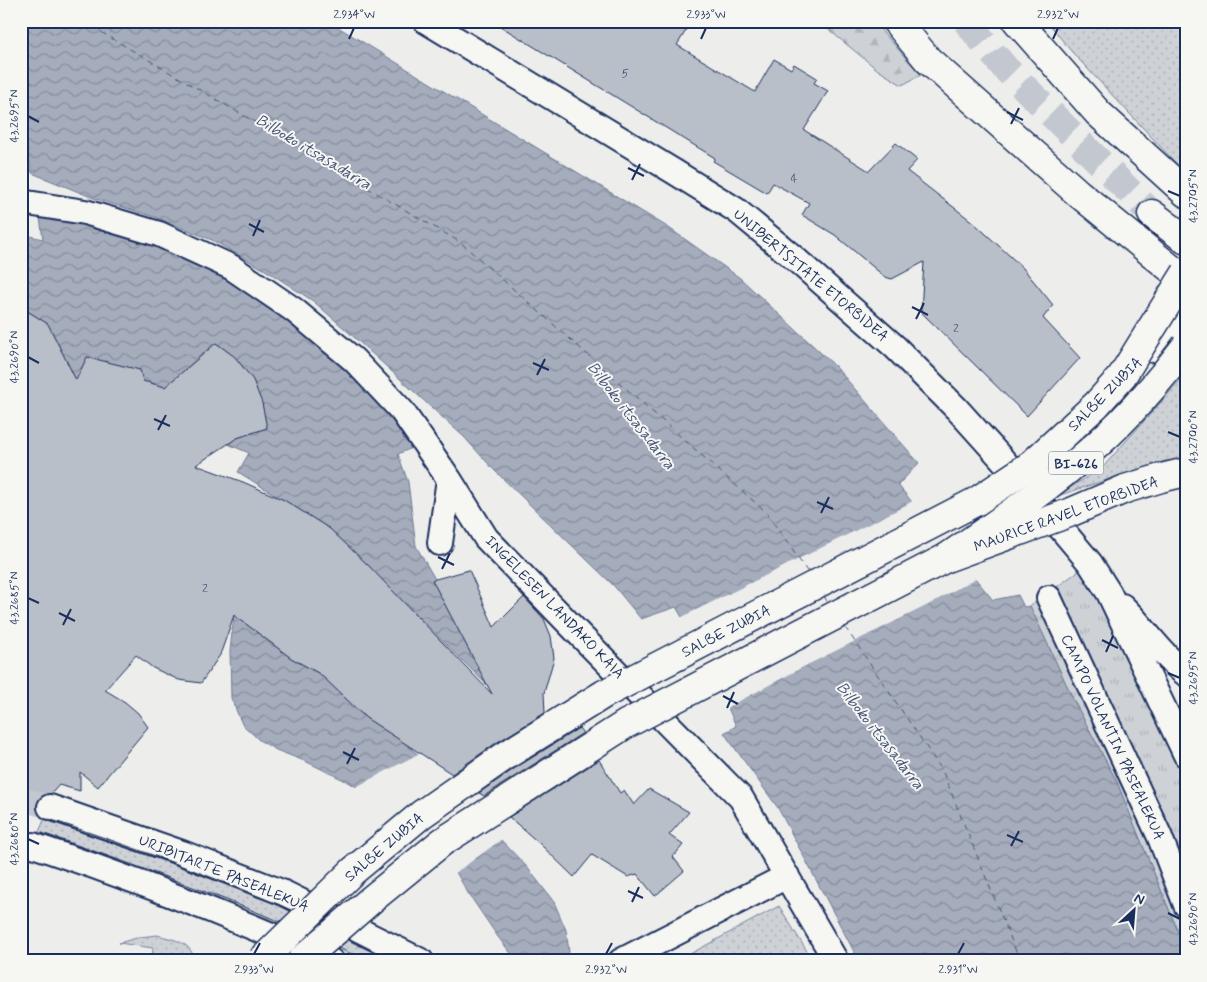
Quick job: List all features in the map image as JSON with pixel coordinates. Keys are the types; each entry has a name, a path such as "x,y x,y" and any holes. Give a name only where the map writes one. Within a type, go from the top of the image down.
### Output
{"main road":[{"path":"896,21 928,60 1078,193 1186,281"},
{"path":"1017,21 1098,113 1186,193"},
{"path":"1152,214 1186,240"},
{"path":"1122,376 1186,273"},
{"name":"SALBE ZUBIA","path":"261,961 353,871 422,814 505,756 604,694 976,501 1031,465 1096,405 1160,338 1186,302"},
{"name":"BI-626","path":"946,558 1018,509 1100,442 1167,370 1186,346"},
{"name":"MAURICE RAVEL ETORBIDEA","path":"946,558 1069,513 1125,489 1186,472"},
{"path":"302,961 372,899 442,842 626,724 946,558"}],"street":[{"name":"UNIBERTSITATE ETORBIDEA","path":"426,21 736,210 794,257 895,347 957,409 1011,469 1090,563 1108,593"},
{"name":"INGELESEN LANDAKO KAIA","path":"21,202 84,212 159,234 231,267 294,310 354,360 402,411 449,479 486,538 742,798 836,961"},
{"path":"440,543 449,479"},
{"path":"1108,593 1136,619 1176,667 1186,674"},
{"path":"1108,593 1186,755"},
{"name":"CAMPO VOLANTIN PASEALEKUA","path":"1049,598 1155,826 1186,905"},
{"path":"1160,702 1178,713 1186,714"},
{"name":"URIBITARTE PASEALEKUA","path":"50,807 182,853 284,893 421,961"},
{"path":"33,844 237,920 331,961"},
{"path":"621,961 787,876"}],"green space":[{"path":"818,21 873,21 921,75 902,85 878,70"},
{"path":"1047,21 1186,21 1186,174 1071,51"},
{"path":"1186,374 1186,459 1165,461 1057,496 1103,467"},
{"path":"1090,563 1186,737 1186,951 1116,780 1074,701 1030,606"},
{"path":"50,807 421,961 328,961 33,845"},
{"path":"779,906 813,961 677,961"},
{"path":"157,935 186,945 193,955 194,961 152,961 153,948 119,943 140,937"}],"water":[{"name":"Bilboko itsasadarra","path":"21,21 328,21 669,228 740,278 835,366 919,463 898,485 993,600 1018,595 1024,607 1030,606 1074,701 1116,780 1186,951 1186,961 859,961 778,808 724,733 736,726 704,654 676,607 641,619 614,586 494,470 464,437 313,301 267,271 212,240 155,217 96,199 32,173 26,142 21,140"},
{"path":"40,218 79,224 153,246 225,279 289,322 349,372 396,423 414,447 398,454 408,482 416,546 507,705 330,529 238,472 249,453 228,444 237,438 266,428 251,380 237,360 228,352 215,343 165,387 143,381 140,370 78,392 68,382 61,350 48,324 21,307 21,234 43,239"},
{"path":"234,615 291,658 320,674 366,718 398,738 421,757 527,867 554,902 566,930 569,952 565,961 519,961 498,937 453,867 432,842 391,808 350,783 307,762 276,750 259,740 242,724 231,698 230,651"}],"pier":[{"path":"914,500 978,577 928,605 726,708 702,655 680,618"},
{"path":"420,753 502,839 454,874 430,843 390,810 354,788"}],"building":[{"path":"492,21 692,21 677,45 755,92 774,59 791,69 794,64 817,78 814,83 828,91 804,130 869,171 896,143 917,160 907,171 974,223 1023,268 1053,305 1043,318 1080,358 1027,416 921,312 924,262 892,279 885,277 835,235 802,215 809,203 773,183 767,193 713,161 715,158"},
{"path":"21,307 48,324 76,380 87,357 140,370 143,381 165,387 216,343 235,357 253,380 262,403 267,428 237,438 196,465 243,482 284,500 330,529 367,564 492,694 432,580 469,570 494,627 524,597 544,619 551,636 554,658 544,693 545,713 496,743 452,774 366,718 320,674 291,658 234,615 220,655 201,683 179,680 153,668 136,655 105,690 125,702 138,713 148,727 98,787 80,772 80,791 59,785 51,794 41,796 37,803 21,798"},
{"path":"579,728 583,733 484,796 479,793 514,769"},
{"path":"599,760 620,793 624,790 634,805 649,789 689,812 669,835 683,845 673,857 684,871 655,896 637,874 628,877 592,855 574,877 509,817"}],"ferry route":[{"path":"82,21 460,242 766,512 809,574"},
{"path":"824,596 828,603"},
{"path":"845,627 942,770 1020,961"}],"tunnel":[{"path":"966,21 1005,68 1152,214"},
{"path":"21,799 50,807"}],"tram line":[{"path":"49,819 171,862 261,897 304,916 394,961"},
{"path":"42,833 247,908 366,961"}]}
